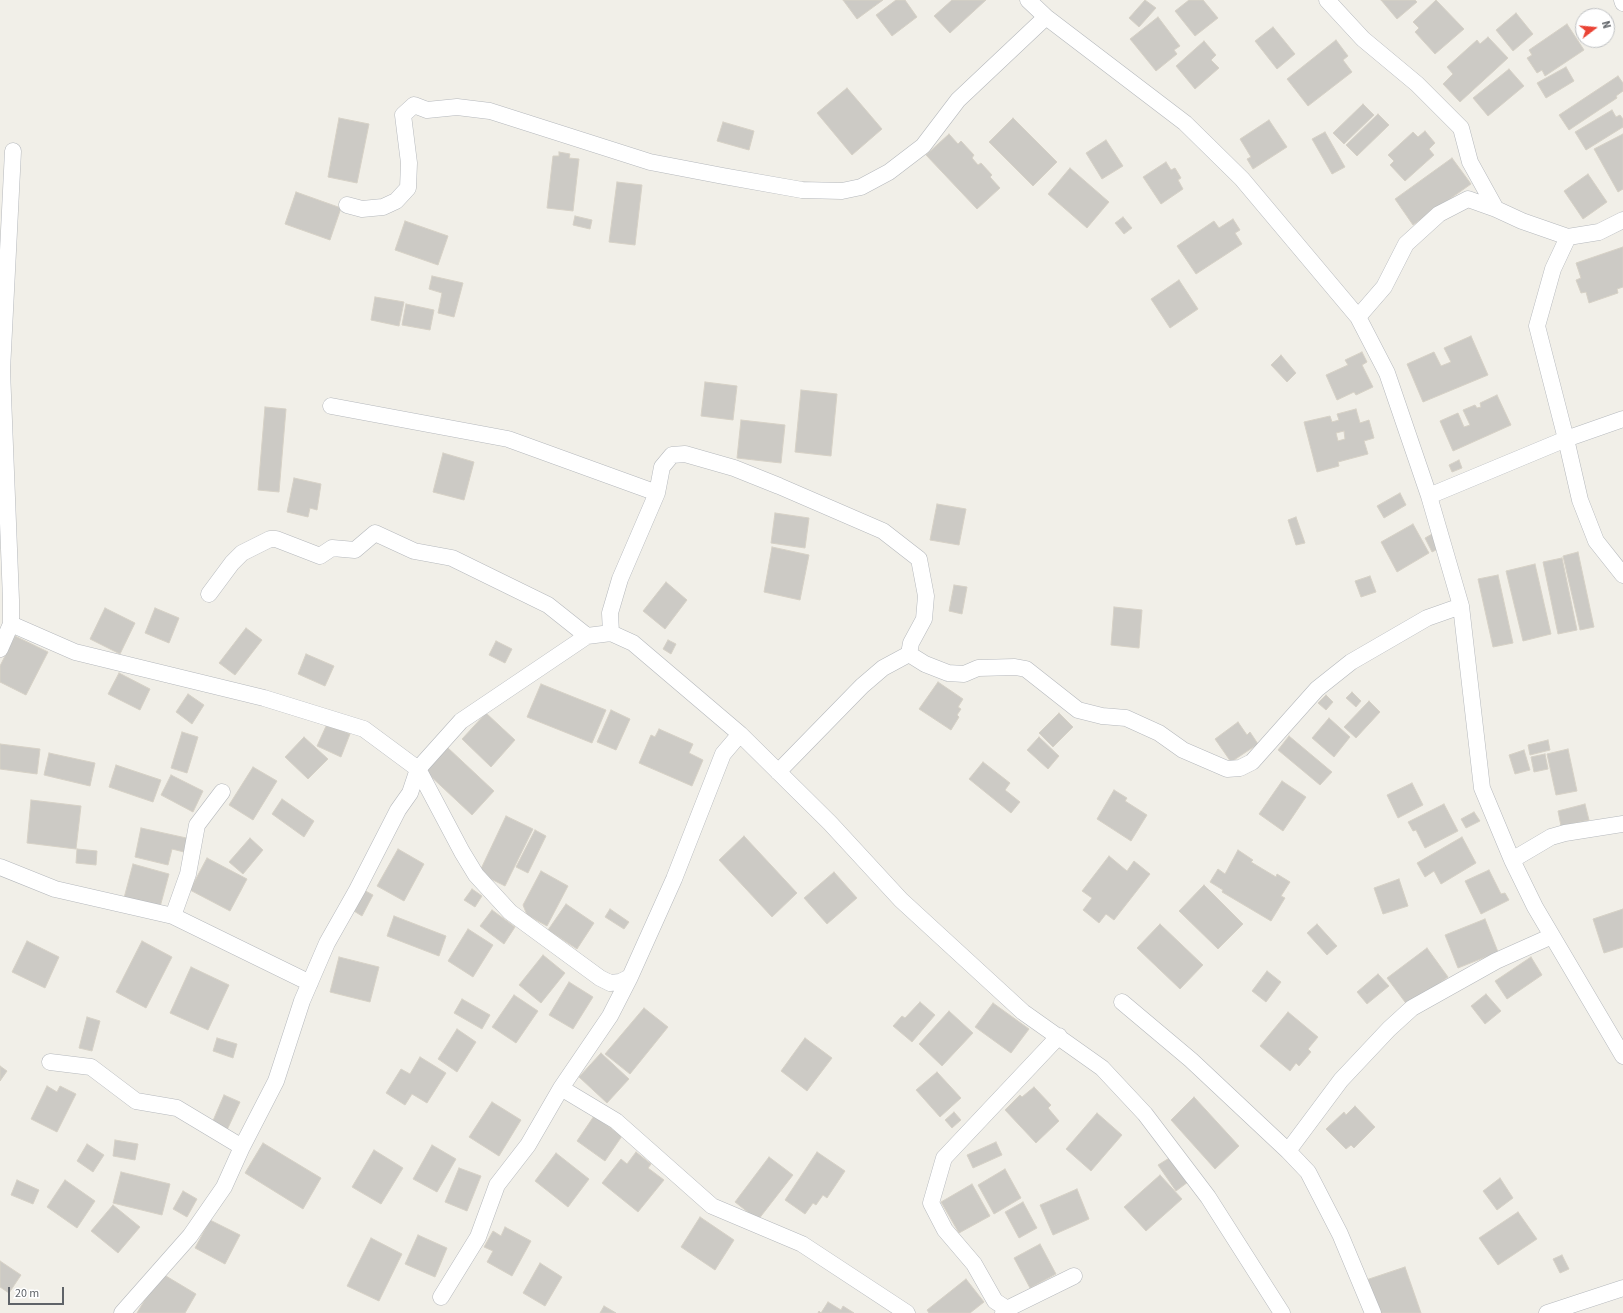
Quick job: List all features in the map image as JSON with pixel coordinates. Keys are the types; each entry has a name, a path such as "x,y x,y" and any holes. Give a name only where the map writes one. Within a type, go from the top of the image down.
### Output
{"street":[{"path":"1028,0 1046,17 1186,123 1242,179 1358,317 1387,373 1429,496 1461,606 1482,788 1512,860 1535,907 1623,1056"},
{"path":"1328,0 1363,39 1417,84 1461,128 1470,162 1496,209"},
{"path":"348,205 362,209 383,207 396,201 408,188 409,163 403,115 414,105 427,110 457,107 490,111 650,162 723,176 802,190 842,191 861,187 889,172 923,146 958,100 1046,17"},
{"path":"0,649 11,624 2,370 13,151"},
{"path":"1358,317 1384,287 1406,244 1439,214 1468,199 1496,209 1522,221 1568,237 1599,232 1623,220"},
{"path":"1568,237 1553,269 1537,326 1580,500 1596,541 1623,575"},
{"path":"331,406 508,439 657,493"},
{"path":"1429,496 1566,439 1623,419"},
{"path":"611,632 610,613 620,579 657,493 662,467 672,454 685,454 734,468 882,531 919,559 926,596 924,619 911,644 909,654"},
{"path":"209,594 232,563 242,553 270,539 276,539 320,556 332,548 355,550 375,533 414,551 452,558 548,605 587,636"},
{"path":"909,654 925,664 948,673 964,674 978,668 1026,668 1078,710 1102,716 1126,718 1159,733 1183,750 1227,769 1240,768 1252,762 1317,689 1351,662 1427,618 1461,606"},
{"path":"11,624 75,652 264,698 364,729 418,769 472,869 510,912 600,978 610,983 620,982 630,977"},
{"path":"122,1313 190,1236 224,1187 242,1147 276,1081 302,1001 327,943 357,890 398,810 410,793 418,769 461,721 587,636 611,632 633,643 740,734 830,823 901,900 1023,1012 1060,1036 1102,1068 1145,1114 1208,1197 1282,1313"},
{"path":"778,772 872,677 883,668 909,654"},
{"path":"440,1297 478,1237 497,1185 528,1145 561,1088 610,1016 630,977 674,879 723,754 740,734"},
{"path":"173,916 188,874 197,825 222,792"},
{"path":"1512,860 1551,837 1565,833 1623,824"},
{"path":"0,867 55,889 173,916 310,983"},
{"path":"1288,1151 1341,1080 1389,1029 1412,1008 1496,961 1552,936"},
{"path":"1122,1002 1191,1060 1288,1151 1308,1172 1340,1234 1373,1313"},
{"path":"1060,1036 944,1158 931,1203 945,1230 974,1264 995,1301 1005,1311 1074,1276"},
{"path":"50,1062 91,1067 136,1101 178,1108 242,1147"},
{"path":"561,1088 616,1121 712,1206 802,1244 907,1313"},
{"path":"1547,1313 1623,1288"}],"building":[{"path":"843,0 883,0 857,19"},
{"path":"896,0 905,0 917,17 892,36 876,15"},
{"path":"952,0 986,0 950,33 934,16"},
{"path":"1145,0 1156,8 1139,27 1129,18"},
{"path":"1189,0 1203,0 1218,18 1195,36 1175,11"},
{"path":"1381,0 1415,0 1417,2 1397,19"},
{"path":"1436,0 1464,29 1435,54 1415,32 1419,28 1413,22"},
{"path":"1516,13 1533,34 1513,51 1496,30"},
{"path":"1158,17 1180,46 1174,50 1177,54 1156,71 1130,39"},
{"path":"1567,24 1575,36 1575,48 1583,48 1584,50 1545,76 1542,70 1537,73 1527,58 1532,55 1529,50"},
{"path":"1273,27 1295,54 1277,69 1255,41"},
{"path":"1488,37 1508,58 1460,102 1443,84 1453,74 1447,67 1477,40 1480,44"},
{"path":"1336,40 1348,56 1343,60 1352,72 1308,106 1287,79"},
{"path":"1204,41 1216,55 1211,60 1219,68 1195,89 1176,66"},
{"path":"1566,67 1574,81 1546,98 1537,83"},
{"path":"1509,69 1524,86 1488,116 1473,98"},
{"path":"1618,76 1623,83 1623,91 1616,96 1617,98 1569,130 1559,115"},
{"path":"847,88 882,129 852,155 817,113"},
{"path":"1363,104 1374,115 1344,144 1333,133"},
{"path":"1612,110 1616,117 1620,115 1623,119 1623,127 1586,150 1575,132"},
{"path":"1378,114 1389,125 1357,156 1346,145"},
{"path":"339,118 369,124 357,183 328,177"},
{"path":"1013,118 1057,162 1033,186 989,142"},
{"path":"1269,120 1287,147 1253,169 1247,159 1251,157 1240,139"},
{"path":"723,122 754,131 749,150 717,141"},
{"path":"1425,131 1435,143 1429,149 1434,155 1405,181 1390,165 1394,161 1388,155 1413,132 1418,137"},
{"path":"1325,132 1345,167 1332,174 1312,139"},
{"path":"949,134 958,144 961,141 974,155 972,158 978,165 981,163 992,175 990,177 1000,188 977,209 926,155"},
{"path":"1623,134 1623,189 1618,192 1594,149"},
{"path":"1106,140 1123,166 1102,179 1086,153"},
{"path":"559,152 570,154 569,158 579,159 573,211 547,208 553,156 559,156"},
{"path":"1452,158 1471,184 1413,225 1395,199"},
{"path":"1166,162 1171,170 1175,168 1181,178 1178,180 1183,189 1161,204 1143,177"},
{"path":"1070,168 1109,202 1087,228 1048,194"},
{"path":"1588,174 1607,202 1583,219 1564,191"},
{"path":"617,182 642,185 635,245 609,242"},
{"path":"296,192 341,208 330,240 285,224"},
{"path":"575,216 592,220 590,229 573,225"},
{"path":"1123,217 1132,228 1124,234 1115,223"},
{"path":"1233,219 1240,230 1235,233 1242,244 1196,274 1177,246 1214,221 1219,228"},
{"path":"405,221 448,236 438,265 395,250"},
{"path":"1623,247 1623,287 1617,289 1618,293 1589,303 1586,292 1581,293 1576,280 1581,278 1576,263"},
{"path":"432,276 463,283 454,317 438,313 442,293 429,289"},
{"path":"1179,280 1198,309 1170,328 1151,299"},
{"path":"375,297 404,302 399,326 371,320"},
{"path":"406,304 434,310 430,330 402,325"},
{"path":"1471,336 1488,375 1423,402 1407,364 1434,352 1441,366 1451,362 1444,348"},
{"path":"1362,352 1367,362 1362,365 1373,387 1356,395 1354,392 1337,400 1326,375 1348,365 1345,360"},
{"path":"1281,355 1296,373 1287,382 1271,365"},
{"path":"705,382 737,386 733,420 701,416"},
{"path":"801,390 837,394 831,456 795,452"},
{"path":"1497,395 1511,425 1453,451 1440,421 1458,413 1464,427 1470,425 1463,410 1475,405 1477,408 1481,407 1480,403"},
{"path":"265,407 286,409 279,492 258,490"},
{"path":"1356,409 1360,423 1369,420 1374,438 1364,441 1368,454 1338,462 1339,466 1317,472 1304,422 1330,416 1332,422 1339,420 1337,414","holes":["1344,431 1345,439 1338,441 1336,433"]},
{"path":"741,420 785,425 781,463 737,458"},
{"path":"443,453 474,462 464,500 433,492"},
{"path":"1459,460 1462,468 1452,472 1449,465"},
{"path":"294,478 321,484 317,510 310,508 308,517 287,512"},
{"path":"1400,493 1406,505 1384,518 1377,506"},
{"path":"937,504 966,509 959,545 930,540"},
{"path":"775,513 809,518 805,548 771,543"},
{"path":"1296,517 1305,543 1296,545 1288,520"},
{"path":"1413,524 1429,553 1397,572 1381,542"},
{"path":"1434,533 1442,547 1432,552 1425,538"},
{"path":"772,547 809,555 800,600 764,592"},
{"path":"1578,552 1594,627 1580,630 1563,556"},
{"path":"1562,558 1577,630 1558,634 1543,562"},
{"path":"1535,564 1551,634 1523,641 1506,571"},
{"path":"1498,575 1513,643 1493,647 1478,579"},
{"path":"1370,576 1376,592 1361,597 1355,581"},
{"path":"666,582 687,600 665,629 643,611"},
{"path":"954,585 967,587 962,614 949,611"},
{"path":"1114,607 1142,610 1139,648 1111,645"},
{"path":"105,608 135,623 120,654 90,639"},
{"path":"155,608 179,618 169,643 145,633"},
{"path":"246,628 262,640 235,675 219,663"},
{"path":"15,636 48,652 26,695 0,682 0,666"},
{"path":"668,640 676,644 671,654 663,649"},
{"path":"496,641 512,649 505,663 489,655"},
{"path":"306,654 334,666 325,686 298,674"},
{"path":"119,673 150,689 140,710 108,694"},
{"path":"938,682 963,699 958,707 961,709 957,715 959,717 951,730 919,709"},
{"path":"541,684 606,710 592,743 527,717"},
{"path":"1352,692 1361,701 1356,707 1346,698"},
{"path":"188,694 204,705 192,724 176,712"},
{"path":"1326,695 1333,702 1326,710 1318,703"},
{"path":"1369,701 1380,712 1356,738 1344,727"},
{"path":"611,710 630,719 616,750 597,742"},
{"path":"486,713 515,740 491,767 462,739"},
{"path":"1059,713 1073,727 1053,747 1039,733"},
{"path":"1329,718 1350,737 1334,757 1312,738"},
{"path":"1238,722 1247,735 1250,732 1258,744 1231,762 1215,739"},
{"path":"327,724 350,734 341,757 317,746"},
{"path":"659,729 693,744 689,753 703,760 692,786 639,763 651,735 655,737"},
{"path":"182,732 198,737 187,773 171,768"},
{"path":"1289,736 1332,772 1320,785 1278,750"},
{"path":"304,737 328,759 308,779 285,757"},
{"path":"1039,737 1059,756 1048,769 1027,750"},
{"path":"1548,740 1550,750 1530,755 1528,745"},
{"path":"0,744 40,749 37,774 0,769"},
{"path":"447,747 494,791 472,815 425,771"},
{"path":"1568,749 1577,791 1556,795 1547,754"},
{"path":"1524,750 1530,770 1515,774 1509,755"},
{"path":"49,753 95,763 90,786 44,775"},
{"path":"1545,754 1548,769 1534,772 1531,757"},
{"path":"983,762 1010,783 1005,790 1020,802 1011,813 969,779"},
{"path":"116,765 161,780 153,802 109,787"},
{"path":"253,767 277,781 253,820 229,805"},
{"path":"171,775 203,791 193,812 161,795"},
{"path":"1282,781 1306,797 1283,831 1259,814"},
{"path":"1412,783 1423,805 1398,818 1387,795"},
{"path":"1114,790 1127,798 1125,801 1147,815 1131,841 1097,819"},
{"path":"282,799 314,821 304,837 272,814"},
{"path":"31,800 81,806 76,849 27,843"},
{"path":"1444,804 1458,831 1425,848 1416,830 1413,831 1408,822"},
{"path":"1585,804 1589,820 1561,826 1558,811"},
{"path":"1474,812 1480,821 1466,828 1461,819"},
{"path":"506,816 533,829 505,886 479,873"},
{"path":"141,828 191,839 188,853 172,849 168,865 135,857"},
{"path":"535,830 546,836 528,873 516,867"},
{"path":"744,836 797,893 772,917 719,860"},
{"path":"1462,837 1476,863 1441,884 1434,871 1425,877 1417,863"},
{"path":"250,838 263,850 243,874 229,862"},
{"path":"77,849 97,851 96,865 76,863"},
{"path":"398,849 424,864 404,901 377,886"},
{"path":"1238,850 1253,860 1251,862 1276,877 1277,874 1290,882 1281,896 1285,898 1271,921 1222,892 1223,890 1210,882 1218,869 1225,874"},
{"path":"1109,856 1127,871 1134,861 1150,874 1114,920 1106,914 1099,923 1083,910 1092,898 1082,891"},
{"path":"207,858 247,879 230,911 190,890"},
{"path":"133,864 169,874 160,907 124,898"},
{"path":"1489,870 1501,894 1505,893 1509,900 1481,914 1465,881"},
{"path":"541,871 568,886 547,926 527,915 523,905"},
{"path":"834,872 857,898 827,924 804,898"},
{"path":"1399,879 1408,906 1383,914 1374,888"},
{"path":"1204,885 1243,924 1218,949 1179,911"},
{"path":"360,888 373,895 362,916 349,908"},
{"path":"472,889 482,896 475,907 464,900"},
{"path":"566,904 594,923 577,949 548,930"},
{"path":"610,909 629,922 624,929 605,917"},
{"path":"1623,909 1623,947 1604,953 1593,919"},
{"path":"492,910 515,927 504,944 480,926"},
{"path":"394,916 446,936 439,956 387,936"},
{"path":"1485,919 1498,952 1458,968 1445,935"},
{"path":"1160,924 1203,965 1180,989 1137,948"},
{"path":"1317,924 1337,946 1327,955 1307,933"},
{"path":"468,929 493,945 473,977 448,961"},
{"path":"27,941 59,957 45,988 12,972"},
{"path":"142,941 172,957 146,1008 116,992"},
{"path":"1427,948 1448,977 1408,1006 1387,978"},
{"path":"543,955 565,973 541,1003 519,985"},
{"path":"339,957 379,967 370,1002 330,992"},
{"path":"1531,957 1542,975 1507,999 1495,981"},
{"path":"191,967 229,985 208,1030 170,1013"},
{"path":"1267,971 1281,982 1266,1002 1252,991"},
{"path":"1378,974 1389,986 1367,1004 1357,992"},
{"path":"569,982 593,997 573,1029 549,1015"},
{"path":"1486,994 1501,1011 1485,1024 1471,1006"},
{"path":"514,995 538,1011 516,1043 492,1027"},
{"path":"462,999 490,1015 482,1029 454,1013"},
{"path":"920,1002 935,1015 912,1042 893,1026 902,1016 905,1018"},
{"path":"993,1003 1029,1029 1011,1053 975,1027"},
{"path":"644,1008 668,1027 630,1074 605,1054"},
{"path":"949,1011 973,1033 942,1066 919,1044"},
{"path":"1288,1012 1318,1037 1308,1049 1311,1052 1299,1066 1296,1063 1290,1071 1260,1046"},
{"path":"87,1017 100,1021 92,1051 79,1048"},
{"path":"457,1029 476,1042 457,1072 438,1059"},
{"path":"217,1038 237,1044 233,1058 213,1051"},
{"path":"805,1038 832,1058 807,1091 781,1071"},
{"path":"601,1053 629,1079 607,1103 579,1077"},
{"path":"420,1057 446,1073 427,1103 412,1094 405,1105 386,1093 401,1069 410,1074"},
{"path":"0,1066 7,1071 0,1081"},
{"path":"937,1072 961,1098 940,1117 916,1090"},
{"path":"47,1086 57,1092 60,1086 76,1094 57,1132 31,1119"},
{"path":"1034,1087 1051,1105 1048,1108 1059,1121 1036,1143 1005,1110 1020,1095 1022,1097"},
{"path":"224,1095 240,1102 227,1130 212,1123"},
{"path":"1194,1097 1239,1146 1215,1169 1171,1120"},
{"path":"492,1102 521,1120 499,1156 469,1137"},
{"path":"1355,1106 1375,1127 1354,1148 1351,1145 1346,1149 1326,1129 1344,1112 1346,1115"},
{"path":"954,1112 961,1120 952,1128 945,1120"},
{"path":"1097,1113 1122,1135 1091,1171 1066,1149"},
{"path":"594,1116 622,1136 605,1161 577,1141"},
{"path":"115,1140 138,1144 135,1160 113,1156"},
{"path":"996,1142 1002,1155 973,1168 967,1155"},
{"path":"263,1143 321,1178 303,1209 245,1173"},
{"path":"87,1144 104,1155 93,1172 77,1161"},
{"path":"432,1145 456,1159 437,1192 413,1179"},
{"path":"374,1150 403,1168 381,1204 352,1187"},
{"path":"636,1152 651,1164 648,1168 664,1180 638,1212 602,1183 621,1159 627,1164"},
{"path":"817,1152 845,1171 827,1198 823,1195 816,1205 813,1203 805,1214 785,1200"},
{"path":"556,1153 589,1179 568,1207 535,1181"},
{"path":"769,1157 793,1175 758,1220 735,1202"},
{"path":"1171,1157 1188,1182 1176,1191 1158,1165"},
{"path":"459,1168 481,1176 467,1211 445,1202"},
{"path":"1005,1169 1021,1198 994,1214 978,1185"},
{"path":"121,1172 170,1184 162,1215 113,1203"},
{"path":"1160,1175 1182,1199 1146,1231 1124,1207"},
{"path":"1500,1178 1513,1198 1497,1210 1483,1191"},
{"path":"17,1180 39,1190 33,1204 11,1195"},
{"path":"65,1180 95,1201 77,1228 47,1207"},
{"path":"972,1184 990,1216 959,1233 941,1202"},
{"path":"1077,1189 1089,1219 1053,1235 1040,1205"},
{"path":"183,1191 197,1199 187,1217 173,1209"},
{"path":"1023,1202 1037,1228 1019,1238 1005,1212"},
{"path":"113,1205 140,1227 118,1253 91,1231"},
{"path":"1518,1212 1537,1239 1498,1265 1479,1238"},
{"path":"700,1217 734,1240 715,1270 681,1247"},
{"path":"210,1220 240,1235 225,1264 195,1248"},
{"path":"505,1227 531,1241 512,1276 487,1262 493,1251 484,1247 493,1231 501,1236"},
{"path":"418,1235 447,1248 435,1277 405,1264"},
{"path":"371,1238 402,1254 379,1301 347,1286"},
{"path":"1040,1244 1056,1274 1030,1288 1014,1258"},
{"path":"1562,1255 1569,1269 1560,1273 1553,1259"},
{"path":"0,1261 21,1275 9,1293 0,1287"},
{"path":"540,1263 562,1277 545,1306 523,1293"},
{"path":"1405,1267 1421,1313 1377,1313 1366,1280"},
{"path":"161,1273 196,1294 185,1313 137,1313"},
{"path":"966,1279 984,1302 970,1313 929,1313 927,1310"},
{"path":"828,1302 841,1310 843,1306 854,1313 821,1313"},
{"path":"604,1306 616,1313 600,1313"}]}
